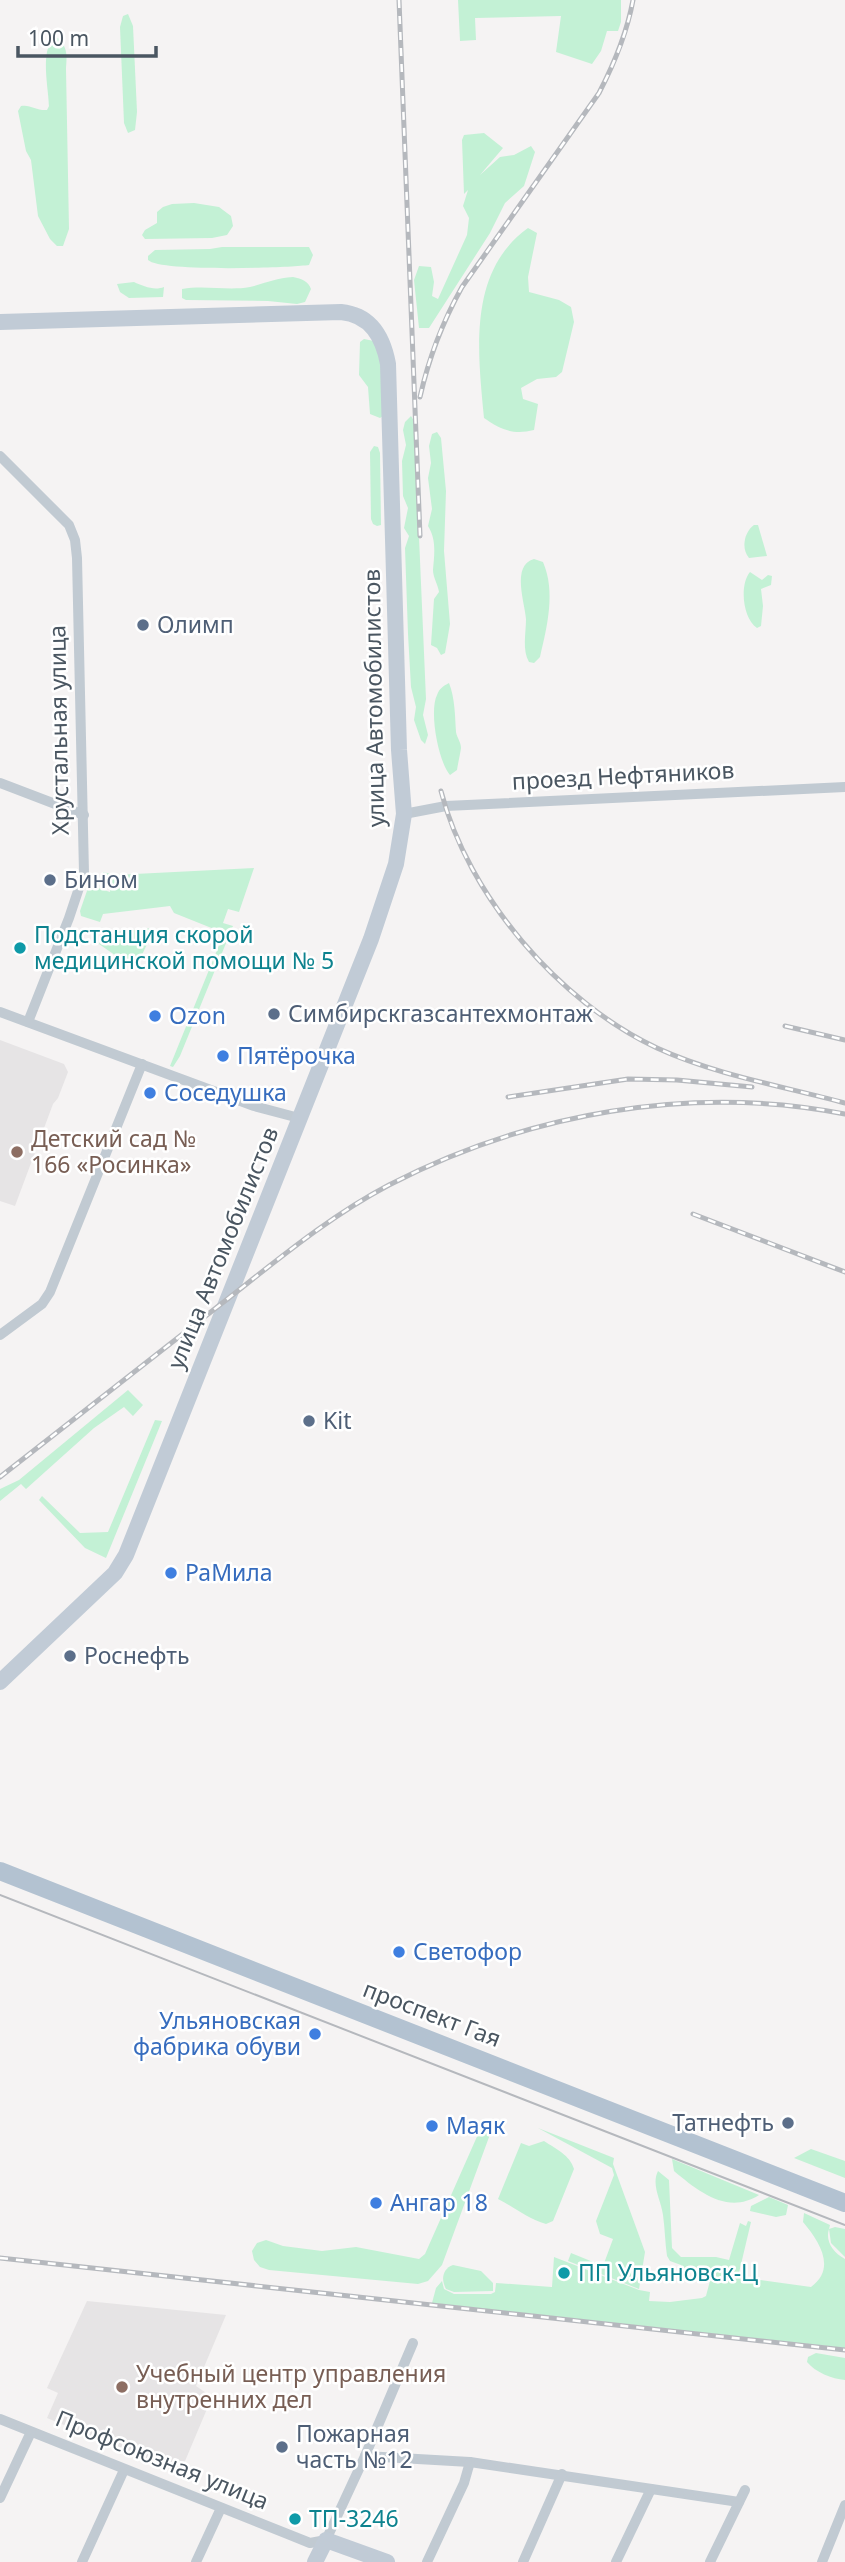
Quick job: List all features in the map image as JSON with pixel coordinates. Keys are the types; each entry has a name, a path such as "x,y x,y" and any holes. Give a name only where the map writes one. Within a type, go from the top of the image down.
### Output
{"main road":[{"name":"проспект Гая","path":"0,1871 845,2203"}],"street":[{"name":"улица Автомобилистов","path":"0,322 329,312 353,313 373,326 385,345 388,363 399,750 404,814 396,864 385,903 126,1555 115,1573 0,1682"},
{"name":"Хрустальная улица","path":"0,456 69,525 75,540 84,873 28,1022"},
{"path":"0,783 84,815"},
{"name":"проезд Нефтяников","path":"404,814 468,805 845,787"},
{"path":"0,1012 254,1106 299,1118"},
{"path":"0,1335 42,1304 50,1292 142,1064"},
{"path":"315,2562 365,2456 413,2343"},
{"name":"Профсоюзная улица","path":"0,2419 310,2543 326,2540 387,2562"},
{"path":"0,2498 31,2432"},
{"path":"365,2456 470,2462 739,2502"},
{"path":"426,2562 464,2483 470,2462"},
{"path":"82,2562 124,2470"},
{"path":"523,2562 562,2474"},
{"path":"616,2562 651,2489"},
{"path":"710,2562 745,2490"},
{"path":"822,2562 845,2505"},
{"path":"196,2562 220,2508"}],"shaded area":[{"name":"Детский сад № 166 «Росинка»","path":"0,1040 64,1064 68,1072 53,1104 15,1206 0,1201"},
{"name":"Учебный центр управления внутренних дел","path":"87,2301 226,2315 196,2386 212,2397 180,2473 47,2418 58,2393 47,2388"}],"green space":[{"path":"458,0 621,0 621,22 618,31 607,31 601,51 592,64 556,52 561,16 475,18 476,40 460,41"},
{"path":"128,14 133,26 137,112 135,130 128,133 124,123 120,27 123,16"},
{"path":"58,38 64,45 67,56 69,229 63,246 57,246 50,239 38,216 31,160 26,151 18,111 21,106 47,110 46,57 52,41"},
{"path":"484,133 503,148 480,175 500,157 514,155 531,146 535,152 524,186 505,203 490,233 429,328 419,328 414,280 419,266 431,267 434,282 432,296 438,299 467,235 469,218 463,206 468,190 464,194 462,140 464,135"},
{"path":"194,203 219,207 231,216 233,226 227,235 212,238 145,239 142,235 157,223 157,212 163,207"},
{"path":"528,228 537,233 528,277 529,292 559,300 571,307 574,322 562,372 556,377 537,379 521,388 523,399 538,404 534,430 514,432 496,426 484,418 479,341 486,290 495,267 508,246"},
{"path":"309,247 313,255 309,265 276,267 198,268 157,264 148,260 148,256 155,250"},
{"path":"293,277 310,286 305,302 297,304 182,298 182,289 242,288"},
{"path":"134,282 152,288 164,287 163,297 129,298 120,292 117,284"},
{"path":"364,339 374,341 382,354 384,415 380,418 370,414 368,387 359,375 360,342"},
{"path":"411,416 414,421 426,699 423,715 428,735 425,744 414,720 416,707 411,687 408,634 405,548 409,536 404,528 408,508 403,496 402,461 406,445 403,430 405,422"},
{"path":"437,432 441,438 446,491 444,551 450,624 445,653 441,655 437,648 431,645 434,599 439,592 433,573 434,542 428,526 432,509 428,478 431,463 429,446 432,434"},
{"path":"374,446 378,447 380,453 381,525 377,526 371,519 370,452"},
{"path":"754,525 758,525 767,556 749,558 747,554 744,545 746,536"},
{"path":"534,559 543,562 550,597 540,657 534,663 529,662 526,652 526,619 521,576 527,563"},
{"path":"750,572 762,580 768,575 772,576 771,585 761,589 761,626 757,628 748,617 744,602 744,585"},
{"path":"449,683 461,748 457,770 450,775 442,759 434,724 438,693"},
{"path":"254,868 239,912 228,909 223,923 233,926 180,1056 173,1067 170,1066 224,933 174,913 170,906 103,914 100,922 81,916 80,911 89,885 110,892 112,878 103,875 103,872 115,875"},
{"path":"152,928 154,930 135,969 99,944 104,933"},
{"path":"128,1390 143,1405 133,1416 124,1407 94,1428 26,1489 21,1484 0,1501 0,1489 19,1480"},
{"path":"155,1420 162,1421 106,1558 85,1548 39,1500 42,1496 80,1533 108,1532"},
{"path":"486,2120 492,2122 492,2129 442,2265 428,2281 418,2284 269,2270 260,2267 254,2260 252,2251 257,2243 266,2240 283,2246 322,2251 356,2247 419,2259 425,2254"},
{"path":"538,2128 614,2158 613,2164 645,2252 639,2289 568,2261 571,2253 603,2266 613,2239 600,2234 596,2221 614,2175 612,2168"},
{"path":"544,2141 566,2156 574,2169 553,2221 546,2224 498,2199 521,2143 529,2146"},
{"path":"811,2149 845,2161 845,2178 794,2158"},
{"path":"672,2159 759,2195 736,2203 714,2198 674,2171"},
{"path":"658,2171 669,2180 672,2248 681,2257 716,2257 729,2260 740,2223 746,2226 748,2221 751,2222 738,2277 811,2287 819,2280 824,2263 815,2238 803,2222 804,2213 830,2225 829,2242 845,2259 845,2348 432,2303 436,2288 442,2281 444,2289 454,2294 491,2294 495,2292 496,2283 552,2287 554,2257 650,2292 649,2301 670,2302 706,2296 711,2277 681,2268 681,2265 670,2261 667,2256 663,2215 656,2187"},
{"path":"769,2197 788,2205 786,2215 776,2217 750,2211 751,2206"},
{"path":"829,2229 845,2229 845,2257 831,2243"},
{"path":"453,2265 481,2271 493,2283 493,2291 454,2292 446,2289 444,2275"},
{"path":"816,2353 845,2358 845,2380 824,2374 810,2366 808,2357"}],"tram line":[{"path":"0,1895 845,2225"}],"railway":[{"path":"399,0 420,536"},
{"path":"420,397 437,340 462,287 599,93 620,47 633,0"},
{"path":"441,791 454,830 472,869 495,906 522,942 586,1003 621,1028 657,1048 702,1066 845,1103"},
{"path":"785,1026 845,1040"},
{"path":"508,1097 628,1079 677,1080 752,1087"},
{"path":"0,1477 323,1226 389,1185 442,1160 497,1139 554,1123 611,1111 670,1104 728,1102 787,1105 845,1114"},
{"path":"693,1214 845,1272"},
{"path":"0,2258 845,2350"}],"place":[{"name":"Олимп","path":"143,625"},
{"name":"Бином","path":"50,880"},
{"name":"Подстанция скорой медицинской помощи № 5","path":"20,948"},
{"name":"Симбирскгазсантехмонтаж","path":"274,1014"},
{"name":"Ozon","path":"155,1016"},
{"name":"Пятёрочка","path":"223,1056"},
{"name":"Соседушка","path":"150,1093"},
{"name":"Детский сад № 166 «Росинка»","path":"17,1152"},
{"name":"Kit","path":"309,1421"},
{"name":"РаМила","path":"171,1573"},
{"name":"Роснефть","path":"70,1656"},
{"name":"Светофор","path":"399,1952"},
{"name":"Ульяновская фабрика обуви","path":"315,2034"},
{"name":"Татнефть","path":"788,2123"},
{"name":"Маяк","path":"432,2126"},
{"name":"Ангар 18","path":"376,2203"},
{"name":"ПП Ульяновск-Ц","path":"564,2273"},
{"name":"Учебный центр управления внутренних дел","path":"122,2387"},
{"name":"Пожарная часть №12","path":"282,2447"},
{"name":"ТП-3246","path":"295,2519"}]}
